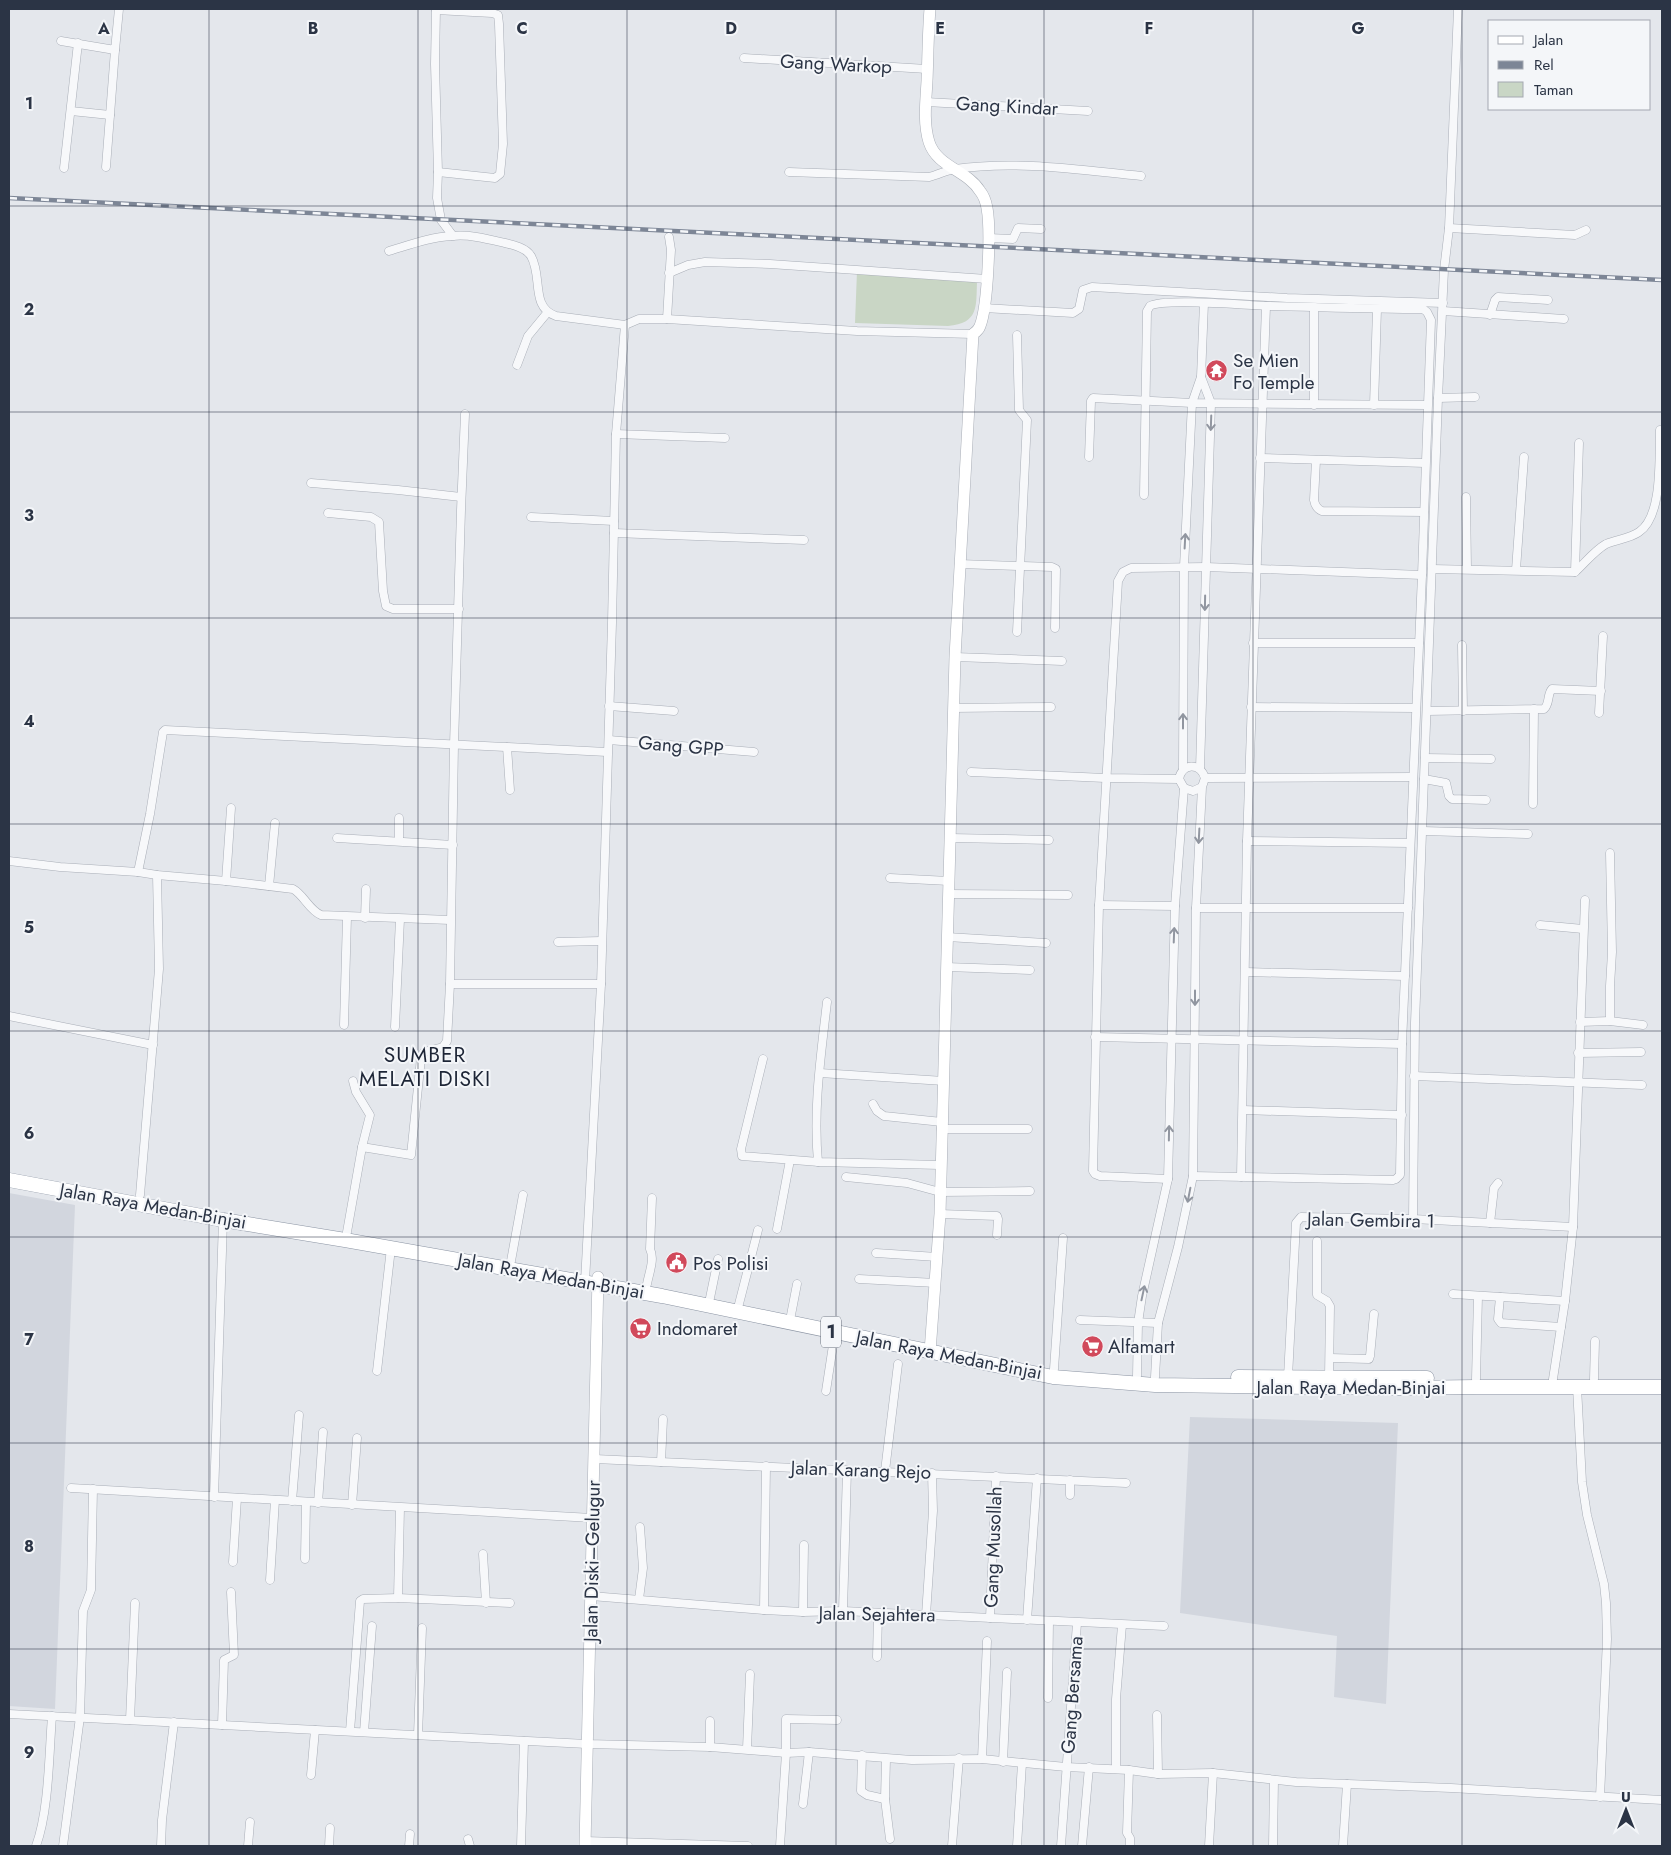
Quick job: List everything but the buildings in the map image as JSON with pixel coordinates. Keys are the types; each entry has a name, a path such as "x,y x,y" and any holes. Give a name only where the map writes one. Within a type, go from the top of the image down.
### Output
{"highway":[{"name":"Jalan Raya Medan-Binjai","path":"9,1172 223,1212 511,1261 662,1296 835,1332 1054,1369 1155,1377 1662,1379"},
{"name":"Jalan Raya Medan-Binjai","path":"9,1180 223,1220 390,1248 592,1279 647,1284 790,1315 1053,1377 1155,1385 1329,1388 1662,1387"}],"main road":[{"path":"930,9 926,102 927,133 931,148 941,161 970,181 981,192 987,210 988,238 984,308 980,325 973,334 955,657 940,1214 931,1348"},
{"name":"Jalan Diski–Gelugur","path":"585,1844 595,1459 592,1279"}],"street":[{"path":"106,167 119,9"},
{"path":"1413,1219 1414,1076 1438,398 1444,270 1449,228 1458,9"},
{"path":"438,172 495,178 500,174 503,144 498,15 492,13 436,10 437,198 441,220 453,236"},
{"path":"61,41 115,50"},
{"path":"64,168 78,43"},
{"name":"Gang Warkop","path":"744,58 927,69"},
{"name":"Gang Kindar","path":"926,102 1088,111"},
{"path":"71,111 110,115"},
{"path":"789,172 929,177 941,175 952,169 1002,165 1141,176"},
{"path":"988,238 1013,239 1018,228 1041,229"},
{"path":"1449,228 1575,235 1586,230"},
{"path":"389,251 428,239 453,236 493,240 521,248 529,253 535,267 541,305 547,313 625,326 640,320 667,319 857,331 973,334"},
{"path":"667,319 671,250 669,237"},
{"path":"669,274 688,265 705,262 770,264 987,279"},
{"path":"984,308 1073,313 1079,309 1083,290 1092,288 1443,307 1490,316 1564,319"},
{"path":"1490,316 1495,300 1498,297 1548,300"},
{"path":"1144,495 1148,308 1157,302 1422,310 1430,316 1422,575 1402,1044 1401,1173 1396,1179 1193,1176"},
{"path":"1179,779 1183,770 1184,567 1192,403 1201,377 1204,303"},
{"path":"1241,1177 1247,841 1266,306"},
{"path":"1314,307 1314,405"},
{"path":"1374,405 1377,310"},
{"path":"517,365 528,336 547,313"},
{"path":"592,1279 591,1151 602,941 616,434 625,326"},
{"path":"1017,334 1019,410 1027,420 1017,632"},
{"path":"1155,1377 1158,1323 1178,1247 1193,1176 1196,908 1202,787 1205,778 1200,769 1211,403 1201,377"},
{"path":"1438,398 1474,397"},
{"path":"1089,457 1092,398 1262,405 1427,405"},
{"path":"362,1147 411,1155 420,1061 424,1052 443,1047 446,1043 450,984 454,745 465,414"},
{"path":"1432,569 1575,572 1598,550 1613,541 1637,533 1648,522 1656,502 1660,430"},
{"path":"616,434 725,438"},
{"path":"1575,572 1579,443"},
{"path":"1516,570 1524,457"},
{"path":"1260,458 1425,464"},
{"path":"1316,460 1314,500 1318,509 1322,511 1424,512"},
{"path":"311,484 398,490 461,498"},
{"path":"1466,497 1467,569"},
{"path":"328,513 371,516 379,522 383,591 386,606 393,609 459,609"},
{"path":"531,517 614,521"},
{"path":"614,533 804,540"},
{"path":"960,564 1020,565 1052,567 1057,570 1055,628"},
{"path":"1168,1179 1100,1176 1093,1172 1099,905 1118,581 1123,572 1131,568 1206,567 1422,575"},
{"path":"1599,713 1603,636"},
{"path":"1253,643 1419,643"},
{"path":"1462,645 1463,710"},
{"path":"955,657 1062,661"},
{"path":"1427,711 1534,709 1546,707 1552,689 1601,692"},
{"path":"609,706 674,711"},
{"path":"953,708 1051,707"},
{"path":"1251,707 1416,708"},
{"path":"1533,804 1534,709"},
{"path":"138,872 150,814 163,732 165,730 607,752"},
{"name":"Gang GPP","path":"609,740 754,752"},
{"path":"507,747 510,790"},
{"path":"1425,758 1491,759"},
{"path":"1183,770 1191,766 1200,769"},
{"path":"971,772 1179,779"},
{"path":"1205,778 1413,777"},
{"path":"1137,1376 1138,1323 1142,1296 1168,1179 1175,906 1184,788 1179,779"},
{"path":"1424,779 1446,783 1449,796 1452,799 1486,800"},
{"path":"1184,788 1193,791 1202,787"},
{"path":"226,881 231,808"},
{"path":"398,818 399,842"},
{"path":"269,886 275,823"},
{"path":"1422,831 1528,834"},
{"path":"337,838 453,845"},
{"path":"950,838 1049,840"},
{"path":"1247,841 1410,843"},
{"path":"1610,853 1612,952 1610,1021"},
{"path":"9,861 269,886 296,891 318,914 365,918 450,920"},
{"path":"140,1196 159,969 157,875"},
{"path":"890,878 949,881"},
{"path":"365,918 366,889"},
{"path":"948,894 1068,895"},
{"path":"1552,1379 1562,1327 1573,1227 1585,900"},
{"path":"1099,905 1175,906"},
{"path":"1196,908 1408,908"},
{"path":"344,1025 347,917"},
{"path":"395,1027 400,919"},
{"path":"1540,925 1583,929"},
{"path":"947,937 1046,943"},
{"path":"558,942 602,941"},
{"path":"946,967 1030,970"},
{"path":"1246,972 1405,976"},
{"path":"450,984 600,984"},
{"path":"818,1162 816,1134 827,1002"},
{"path":"9,1016 153,1044"},
{"path":"1580,1022 1610,1021 1643,1025"},
{"path":"1095,1037 1242,1042 1402,1044"},
{"path":"1578,1054 1641,1052"},
{"path":"763,1059 741,1155 744,1157 818,1162 940,1165"},
{"path":"820,1073 944,1081"},
{"path":"1414,1076 1642,1085"},
{"path":"347,1232 362,1147 370,1115 356,1092 354,1081"},
{"path":"874,1104 877,1111 884,1116 942,1125 1028,1129"},
{"path":"1243,1110 1402,1115"},
{"path":"777,1229 790,1160"},
{"path":"846,1177 907,1184 940,1192 1030,1191"},
{"path":"1490,1224 1494,1188 1498,1184"},
{"path":"511,1261 523,1195"},
{"path":"647,1284 652,1259 650,1249 652,1198"},
{"path":"940,1214 997,1216 997,1234"},
{"name":"Jalan Gembira 1","path":"1288,1377 1297,1220 1305,1216 1573,1227"},
{"path":"214,1497 223,1220"},
{"path":"739,1304 758,1230"},
{"path":"1054,1369 1063,1238"},
{"path":"1317,1241 1316,1295 1327,1301 1330,1306 1329,1378"},
{"path":"377,1371 390,1248"},
{"path":"876,1253 937,1257"},
{"path":"710,1298 718,1259"},
{"path":"859,1279 936,1283"},
{"path":"790,1315 797,1284"},
{"path":"1453,1294 1565,1301"},
{"path":"1476,1378 1478,1296"},
{"path":"1500,1297 1498,1319 1501,1323 1562,1327"},
{"path":"1330,1358 1369,1359 1374,1314"},
{"path":"1080,1320 1158,1323"},
{"path":"826,1391 835,1332"},
{"path":"1594,1379 1595,1341"},
{"path":"885,1471 898,1364"},
{"path":"1577,1387 1582,1482 1587,1515 1604,1584 1606,1603 1607,1639 1600,1797"},
{"path":"292,1501 299,1415"},
{"path":"661,1462 663,1419"},
{"path":"318,1503 322,1432"},
{"path":"352,1505 357,1438"},
{"name":"Jalan Karang Rejo","path":"595,1459 1126,1483"},
{"path":"764,1610 766,1466"},
{"path":"843,1612 847,1470"},
{"path":"926,1615 933,1511 932,1473"},
{"name":"Gang Musollah","path":"990,1618 996,1476"},
{"path":"1027,1620 1036,1478"},
{"path":"1070,1480 1070,1495"},
{"path":"70,1488 592,1518"},
{"path":"63,1846 80,1717 84,1612 91,1590 93,1489"},
{"path":"233,1562 238,1498"},
{"path":"270,1580 275,1500"},
{"path":"305,1559 306,1502"},
{"path":"398,1598 400,1508"},
{"path":"638,1599 643,1568 640,1527"},
{"path":"804,1545 804,1612"},
{"path":"484,1554 486,1603"},
{"path":"222,1725 224,1660 234,1655 231,1592"},
{"name":"Jalan Sejahtera","path":"591,1596 764,1610 1164,1626"},
{"path":"350,1732 360,1601 366,1598 398,1598 510,1604"},
{"path":"130,1720 135,1604"},
{"path":"877,1657 878,1614"},
{"path":"1048,1698 1049,1621"},
{"name":"Gang Bersama","path":"1061,1846 1077,1623"},
{"path":"1116,1769 1116,1699 1122,1625"},
{"path":"364,1732 372,1626"},
{"path":"418,1735 422,1628"},
{"path":"982,1759 987,1641"},
{"path":"1003,1762 1007,1672"},
{"path":"746,1749 750,1674"},
{"path":"9,1714 587,1744 746,1749 786,1753 809,1752 912,1760 982,1759 1066,1768 1089,1767 1158,1774 1213,1774 1274,1780 1662,1800"},
{"path":"1157,1715 1158,1774"},
{"path":"36,1846 44,1809 52,1716"},
{"path":"780,1846 786,1753 786,1719 838,1720"},
{"path":"710,1721 710,1748"},
{"path":"161,1846 162,1820 174,1722"},
{"path":"311,1775 314,1730"},
{"path":"521,1846 524,1741"},
{"path":"804,1804 809,1752"},
{"path":"862,1756 861,1790 864,1794 885,1799"},
{"path":"886,1758 885,1799 890,1839"},
{"path":"952,1846 959,1758"},
{"path":"1017,1846 1022,1762"},
{"path":"1082,1846 1089,1767"},
{"path":"1129,1770 1127,1833 1130,1838 1130,1846"},
{"path":"1209,1846 1213,1774"},
{"path":"1272,1846 1274,1780"},
{"path":"1343,1846 1347,1784"},
{"path":"248,1846 250,1822"},
{"path":"329,1846 330,1828"},
{"path":"409,1846 410,1834"},
{"path":"585,1844 748,1846"}],"shaded area":[{"path":"9,1193 75,1205 55,1709 9,1706"},
{"path":"1190,1417 1398,1423 1386,1704 1334,1697 1337,1636 1180,1613"}],"green space":[{"path":"857,271 977,282 976,306 971,317 958,324 948,326 855,323"}],"railway":[{"path":"9,198 1662,280"}],"place":[{"name":"Se Mien Fo Temple","path":"1217,371"},
{"name":"Pos Polisi","path":"677,1263"},
{"name":"Indomaret","path":"641,1328"},
{"name":"Alfamart","path":"1092,1346"}],"district":[{"name":"SUMBER MELATI DISKI","path":"425,1067"}]}
